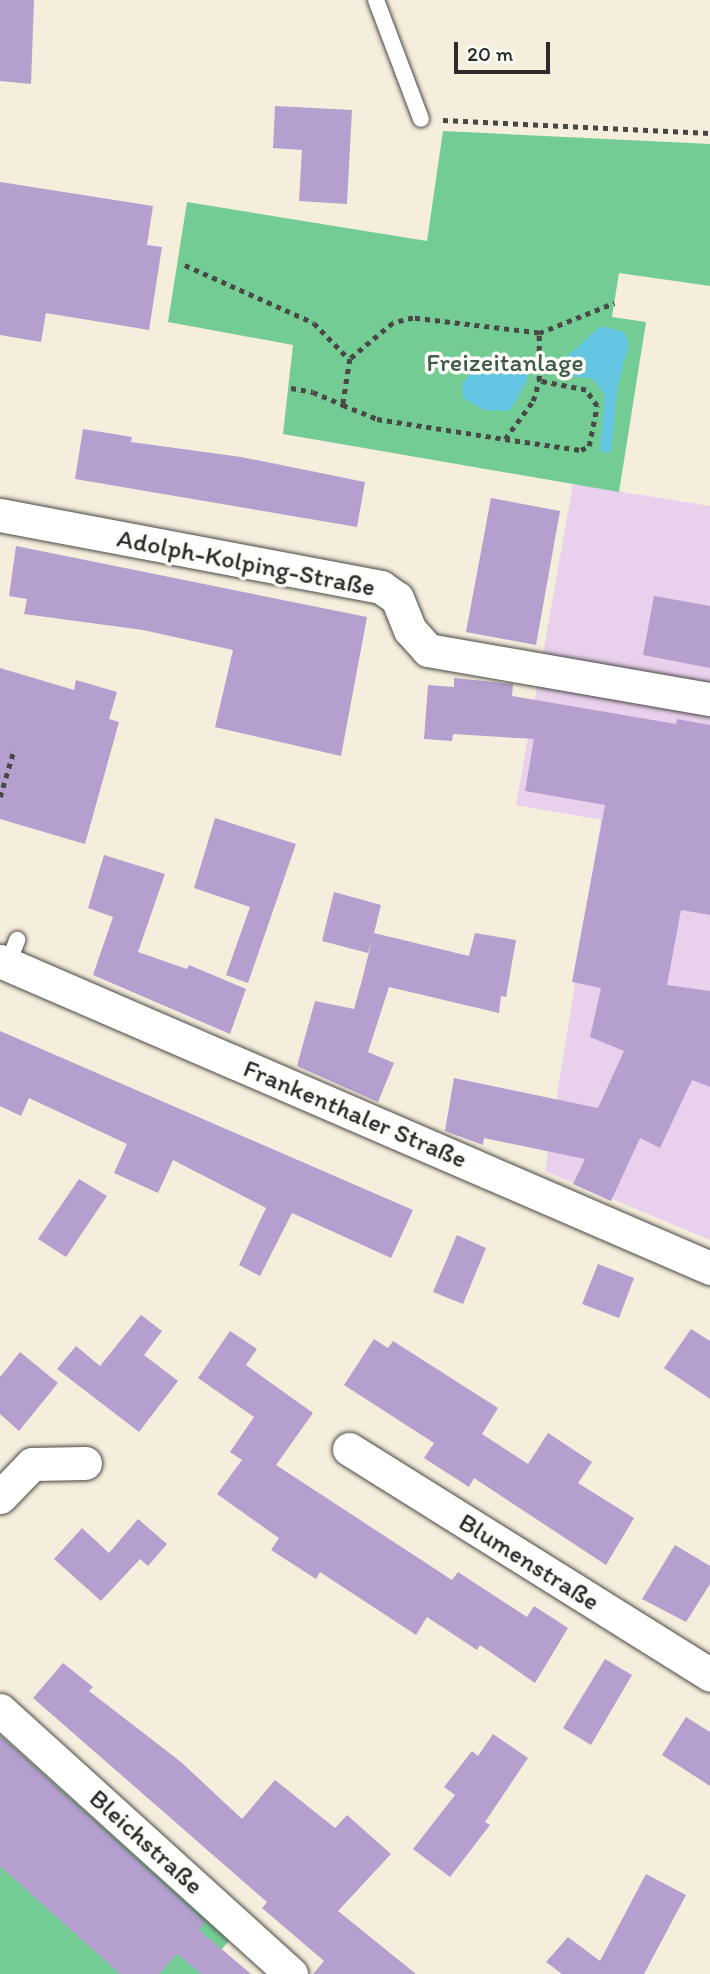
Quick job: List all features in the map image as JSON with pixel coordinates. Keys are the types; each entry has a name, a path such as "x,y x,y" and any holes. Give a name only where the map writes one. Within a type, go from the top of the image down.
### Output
{"street":[{"name":"Adolph-Kolping-Straße","path":"0,515 381,587 397,598 410,630 428,650 710,699"},
{"name":"Frankenthaler Straße","path":"8,955 710,1268"},
{"name":"Blumenstraße","path":"349,1449 710,1675"},
{"path":"0,1497 32,1464 85,1463"},
{"name":"Bleichstraße","path":"0,1710 292,1974"}],"lane":[{"path":"376,0 421,119"}],"path":[{"path":"421,119 710,133"},
{"path":"185,265 314,323 350,359"},
{"path":"343,405 350,359 393,323 413,317 539,333 614,303"},
{"path":"505,439 533,401 539,381 539,333"},
{"path":"291,388 377,419 580,450 589,446 597,406 586,390 539,381"},
{"path":"0,797 14,748"}],"shaded area":[{"path":"573,484 710,506 710,1240 545,1171 601,820 516,805"}],"green space":[{"name":"Freizeitanlage","path":"443,131 710,144 710,286 619,273 612,317 646,322 619,492 283,434 293,345 168,322 187,202 427,241"},
{"path":"0,1735 229,1941 200,1974 0,1974"}],"water":[{"path":"601,326 624,332 629,344 618,385 611,451 606,453 600,450 605,396 597,383 589,378 555,375 552,370"},
{"path":"507,358 525,367 528,379 510,411 484,410 463,398 462,384 473,369 486,359"}],"building":[{"path":"0,0 34,0 31,84 0,81"},
{"path":"275,106 352,110 347,204 299,201 302,150 273,148"},
{"path":"0,182 153,206 147,245 162,247 149,330 46,313 41,342 0,335"},
{"path":"83,429 132,437 131,442 241,457 365,482 357,527 75,479"},
{"path":"491,498 560,511 536,645 466,632"},
{"path":"16,546 367,617 341,756 215,727 233,650 143,630 24,614 27,599 9,596"},
{"path":"654,596 710,606 710,668 643,655"},
{"path":"0,668 74,690 76,680 117,692 109,719 119,722 85,844 0,819"},
{"path":"454,678 513,684 512,696 676,724 677,719 710,725 710,915 681,910 667,985 710,991 710,1087 692,1080 660,1148 640,1138 611,1201 573,1184 585,1159 484,1138 483,1145 445,1131 454,1078 598,1108 624,1051 590,1037 601,988 572,982 605,805 525,791 534,739 453,734 452,741 424,739 428,685 454,687"},
{"path":"215,818 296,844 248,983 226,975 250,907 194,888"},
{"path":"104,855 165,874 138,952 187,969 189,965 246,989 230,1034 93,975 113,917 88,908"},
{"path":"334,892 381,905 374,933 469,956 475,933 516,940 506,997 501,996 499,1013 389,987 368,1052 394,1063 378,1102 297,1066 315,1001 354,1009 372,940 368,953 322,941"},
{"path":"0,1031 413,1210 391,1258 292,1213 260,1276 239,1265 266,1208 173,1160 158,1193 114,1173 127,1144 29,1098 21,1116 0,1106"},
{"path":"79,1179 107,1196 66,1257 38,1239"},
{"path":"457,1235 486,1248 463,1304 433,1292"},
{"path":"598,1264 634,1278 619,1318 582,1304"},
{"path":"141,1315 162,1331 144,1355 178,1381 139,1432 57,1369 76,1346 100,1366"},
{"path":"691,1329 710,1341 710,1399 664,1368"},
{"path":"230,1331 257,1349 246,1365 313,1413 276,1465 452,1580 458,1572 527,1617 534,1606 568,1628 535,1683 480,1645 477,1650 427,1617 416,1635 320,1572 316,1579 271,1550 279,1538 217,1494 242,1460 230,1452 254,1417 198,1378"},
{"path":"374,1339 388,1348 393,1341 498,1408 482,1434 528,1464 548,1433 592,1462 578,1483 634,1518 606,1565 474,1478 469,1487 424,1458 434,1443 344,1385"},
{"path":"20,1352 58,1383 19,1431 0,1414 0,1377"},
{"path":"138,1519 167,1544 148,1566 140,1559 101,1601 54,1559 82,1528 109,1553"},
{"path":"675,1545 710,1566 710,1584 686,1622 642,1599"},
{"path":"605,1659 632,1675 591,1745 563,1728"},
{"path":"63,1663 93,1687 89,1691 181,1762 242,1819 275,1780 335,1828 347,1815 391,1854 338,1911 416,1974 313,1974 324,1961 262,1908 267,1902 33,1698"},
{"path":"686,1717 710,1732 710,1786 662,1755"},
{"path":"493,1734 528,1758 485,1822 490,1825 450,1877 413,1849 455,1795 444,1787 472,1751 478,1756"},
{"path":"0,1736 205,1922 199,1930 251,1974 201,1974 177,1954 159,1974 120,1974 0,1866"},
{"path":"646,1874 686,1895 644,1974 562,1974 546,1962 568,1937 600,1961"}]}
